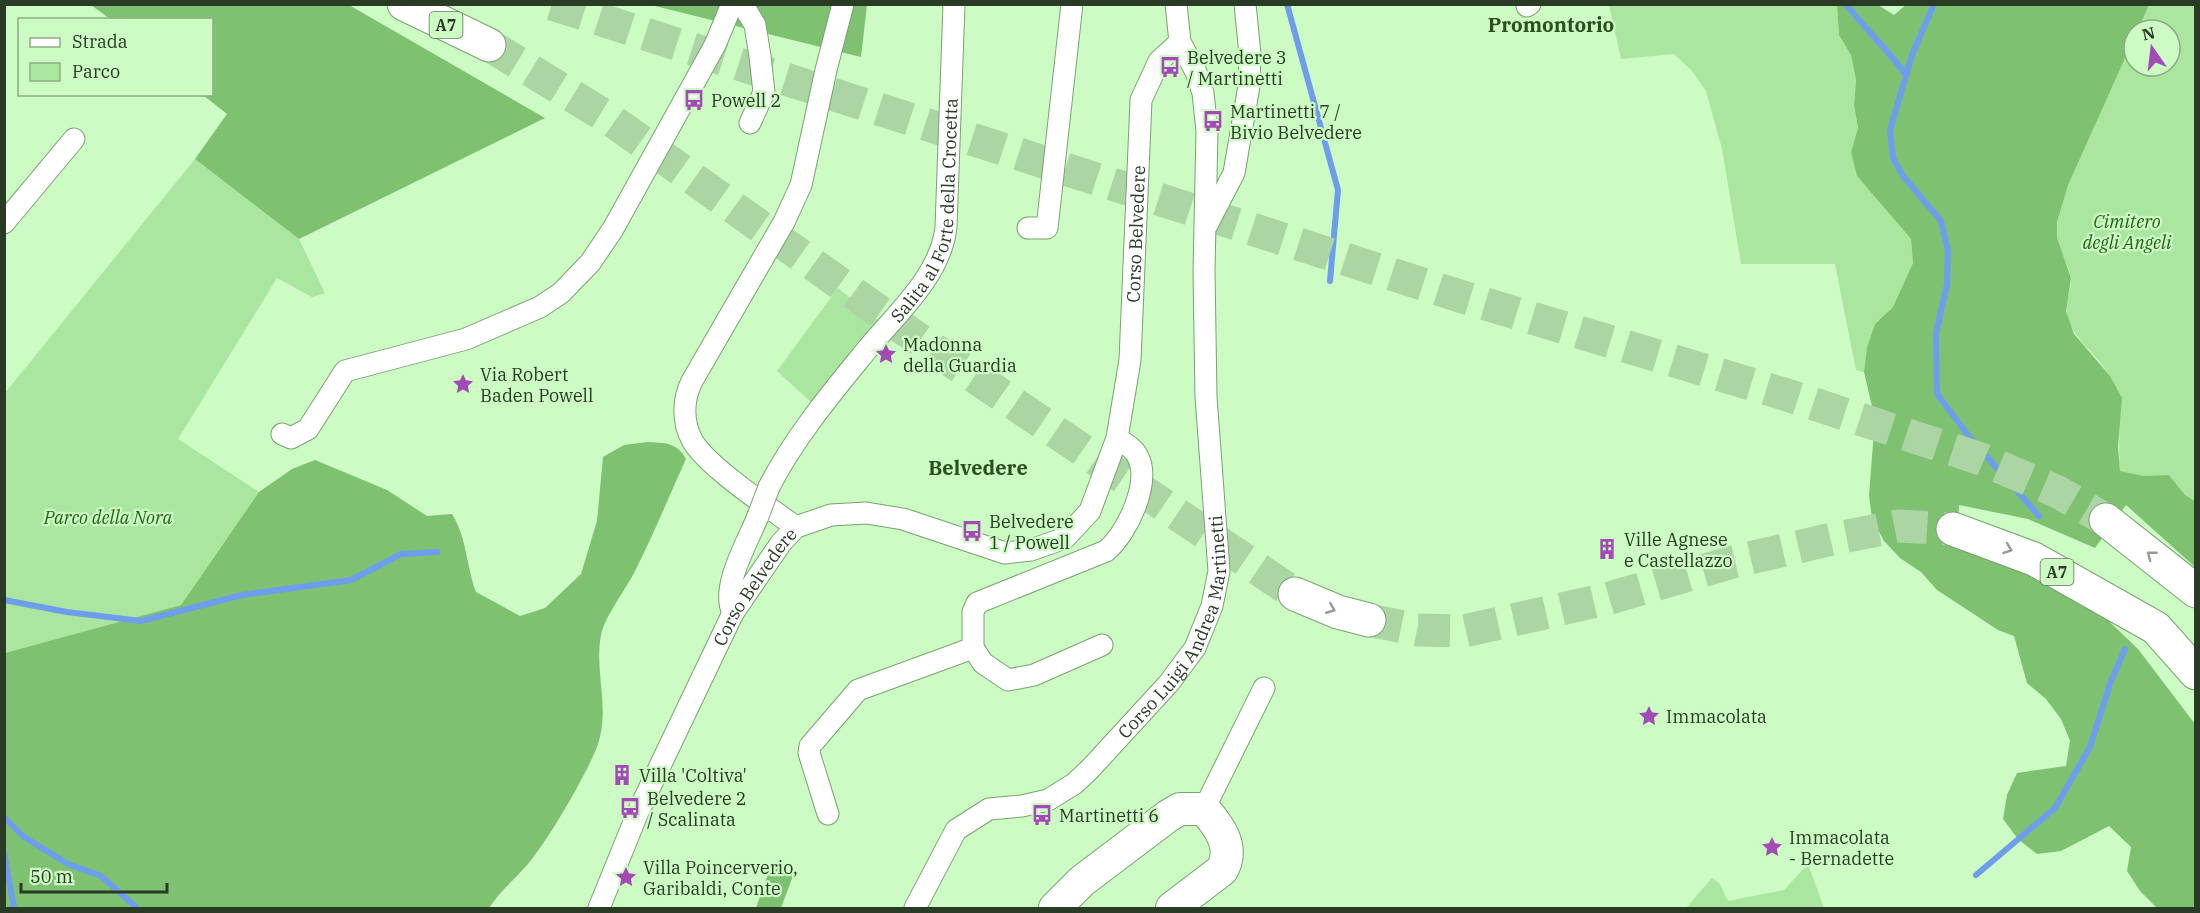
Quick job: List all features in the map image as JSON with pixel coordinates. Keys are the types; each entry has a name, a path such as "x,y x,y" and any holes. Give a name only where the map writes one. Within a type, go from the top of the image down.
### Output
{"highway":[{"name":"A7","path":"404,4 489,45 445,4"},
{"path":"2106,520 2196,591"},
{"name":"A7","path":"1953,529 2034,559 2156,628 2196,674"},
{"path":"1295,594 1338,612 1369,620"}],"street":[{"path":"282,434 291,438 308,429 345,371 466,339 540,307 561,293 590,263 613,229 715,45 734,4 750,16 760,56 764,92 750,123"},
{"path":"796,527 748,492 701,452 688,431 685,404 692,381 784,222 801,185 825,70 843,4"},
{"name":"Salita al Forte della Crocetta","path":"734,613 728,603 730,586 769,487 795,442 915,292 942,250 946,227 954,4"},
{"path":"1028,228 1047,228 1072,4"},
{"name":"Corso Luigi Andrea Martinetti","path":"915,909 956,830 989,809 1022,806 1048,800 1074,784 1169,682 1199,638 1212,606 1219,571 1206,397 1207,131 1203,93 1196,72 1180,42 1176,4"},
{"name":"Corso Luigi Andrea Martinetti","path":"1205,228 1234,173 1249,86 1250,54 1245,4"},
{"name":"Corso Belvedere","path":"599,909 638,812 734,613 781,543 796,527 831,515 866,513 903,519 1005,553 1031,550 1065,538 1087,516 1117,438 1130,360 1141,100 1159,61 1180,42"},
{"path":"4,223 74,139"},
{"path":"1102,645 1034,675 1008,680 983,663 973,648 973,612 977,603 1106,551 1119,541 1143,482 1138,455 1117,438"},
{"path":"828,814 809,753 810,746 858,690 973,648"},
{"path":"1204,808 1264,688"},
{"path":"1055,909 1082,881 1168,816 1180,809 1204,808"},
{"path":"1172,909 1222,870 1226,863 1226,843 1219,826 1204,808"}],"green space":[{"path":"1907,4 2149,5 2143,18 2122,18 2122,65 2068,185 2057,222 2057,238 2071,278 2066,311 2074,334 2110,376 2122,398 2118,447 2120,471 2144,476 2169,475 2185,495 2195,501 2195,567 2126,505 2095,548 2028,519 1959,505 1957,544 2027,567 2095,608 2138,649 2195,724 2195,908 2157,908 2140,891 2127,871 2131,847 2109,826 2061,851 2037,854 2018,839 2003,819 2007,795 2017,773 2066,766 2070,741 2061,719 2046,699 2027,683 2014,636 1998,630 1937,590 1921,572 1900,558 1884,541 1872,519 1869,495 1875,419 1864,372 1867,347 1875,324 1893,307 1913,263 1911,239 1857,176 1851,152 1858,128 1854,105 1856,80 1851,55 1839,35 1837,5 1878,5 1894,15"},
{"path":"91,5 349,5 545,118 299,239 195,159 227,114 204,96 213,96 213,18 109,18"},
{"path":"651,5 867,5 861,57"},
{"path":"1609,5 1837,5 1839,35 1851,55 1856,80 1854,105 1858,128 1851,152 1857,176 1911,239 1913,263 1893,307 1875,324 1867,347 1864,372 1856,370 1835,264 1741,264 1722,149 1706,91 1692,71 1674,54 1621,59"},
{"name":"Cimitero degli Angeli","path":"2149,5 2195,5 2195,501 2185,495 2169,475 2144,476 2120,471 2119,411 2115,388 2105,369 2070,323 2066,308 2071,277 2057,238 2058,220 2074,168 2122,63 2122,78 2182,78 2182,18 2143,18"},
{"name":"Parco della Nora","path":"195,159 299,239 325,293 312,297 277,278 178,439 259,492 181,605 5,653 5,393"},
{"path":"838,288 882,323 811,402 777,371"},
{"path":"648,442 674,446 686,459 642,557 603,628 599,663 603,719 597,747 575,791 546,839 528,864 489,908 5,908 5,653 181,605 259,492 292,469 315,460 387,490 427,516 452,514 464,542 476,592 520,616 545,608 581,574 597,521 603,457 624,445"},
{"path":"1808,864 1824,908 1686,908 1712,878 1720,884 1728,901 1784,890"},
{"path":"771,866 794,873 781,908 756,908"}],"waterway":[{"path":"1287,4 1338,190 1330,281"},
{"path":"1846,4 1906,75"},
{"path":"1934,4 1912,55 1890,130 1893,158 1903,176 1941,221 1948,251 1947,285 1936,333 1937,394 1968,435 2039,516"},
{"path":"4,600 67,612 141,621 242,595 351,580 401,554 437,552"},
{"path":"1976,875 2055,808 2090,747 2111,681 2125,649"},
{"path":"4,817 24,837 68,864 101,876 137,908"},
{"path":"4,853 14,908"}],"tunnel":[{"path":"552,4 1466,298 1787,395 1981,459 2058,492 2106,520"},
{"path":"489,45 607,117 898,325 1295,594"},
{"path":"1369,620 1418,630 1464,631 1606,599 1733,562 1832,539 1898,526 1953,529"}],"place":[{"name":"Belvedere 3 / Martinetti","path":"1170,67"},
{"name":"Powell 2","path":"694,100"},
{"name":"Martinetti 7 / Bivio Belvedere","path":"1213,121"},
{"name":"Madonna della Guardia","path":"886,354"},
{"name":"Via Robert Baden Powell","path":"463,384"},
{"name":"Belvedere 1 / Powell","path":"972,531"},
{"name":"Ville Agnese e Castellazzo","path":"1607,549"},
{"name":"Immacolata","path":"1649,716"},
{"name":"Villa 'Coltiva'","path":"622,775"},
{"name":"Belvedere 2 / Scalinata","path":"630,808"},
{"name":"Martinetti 6","path":"1042,815"},
{"name":"Immacolata - Bernadette","path":"1772,847"},
{"name":"Villa Poincerverio, Garibaldi, Conte","path":"626,877"}],"district":[{"name":"Promontorio","path":"1551,24"},
{"name":"Belvedere","path":"978,467"}]}
